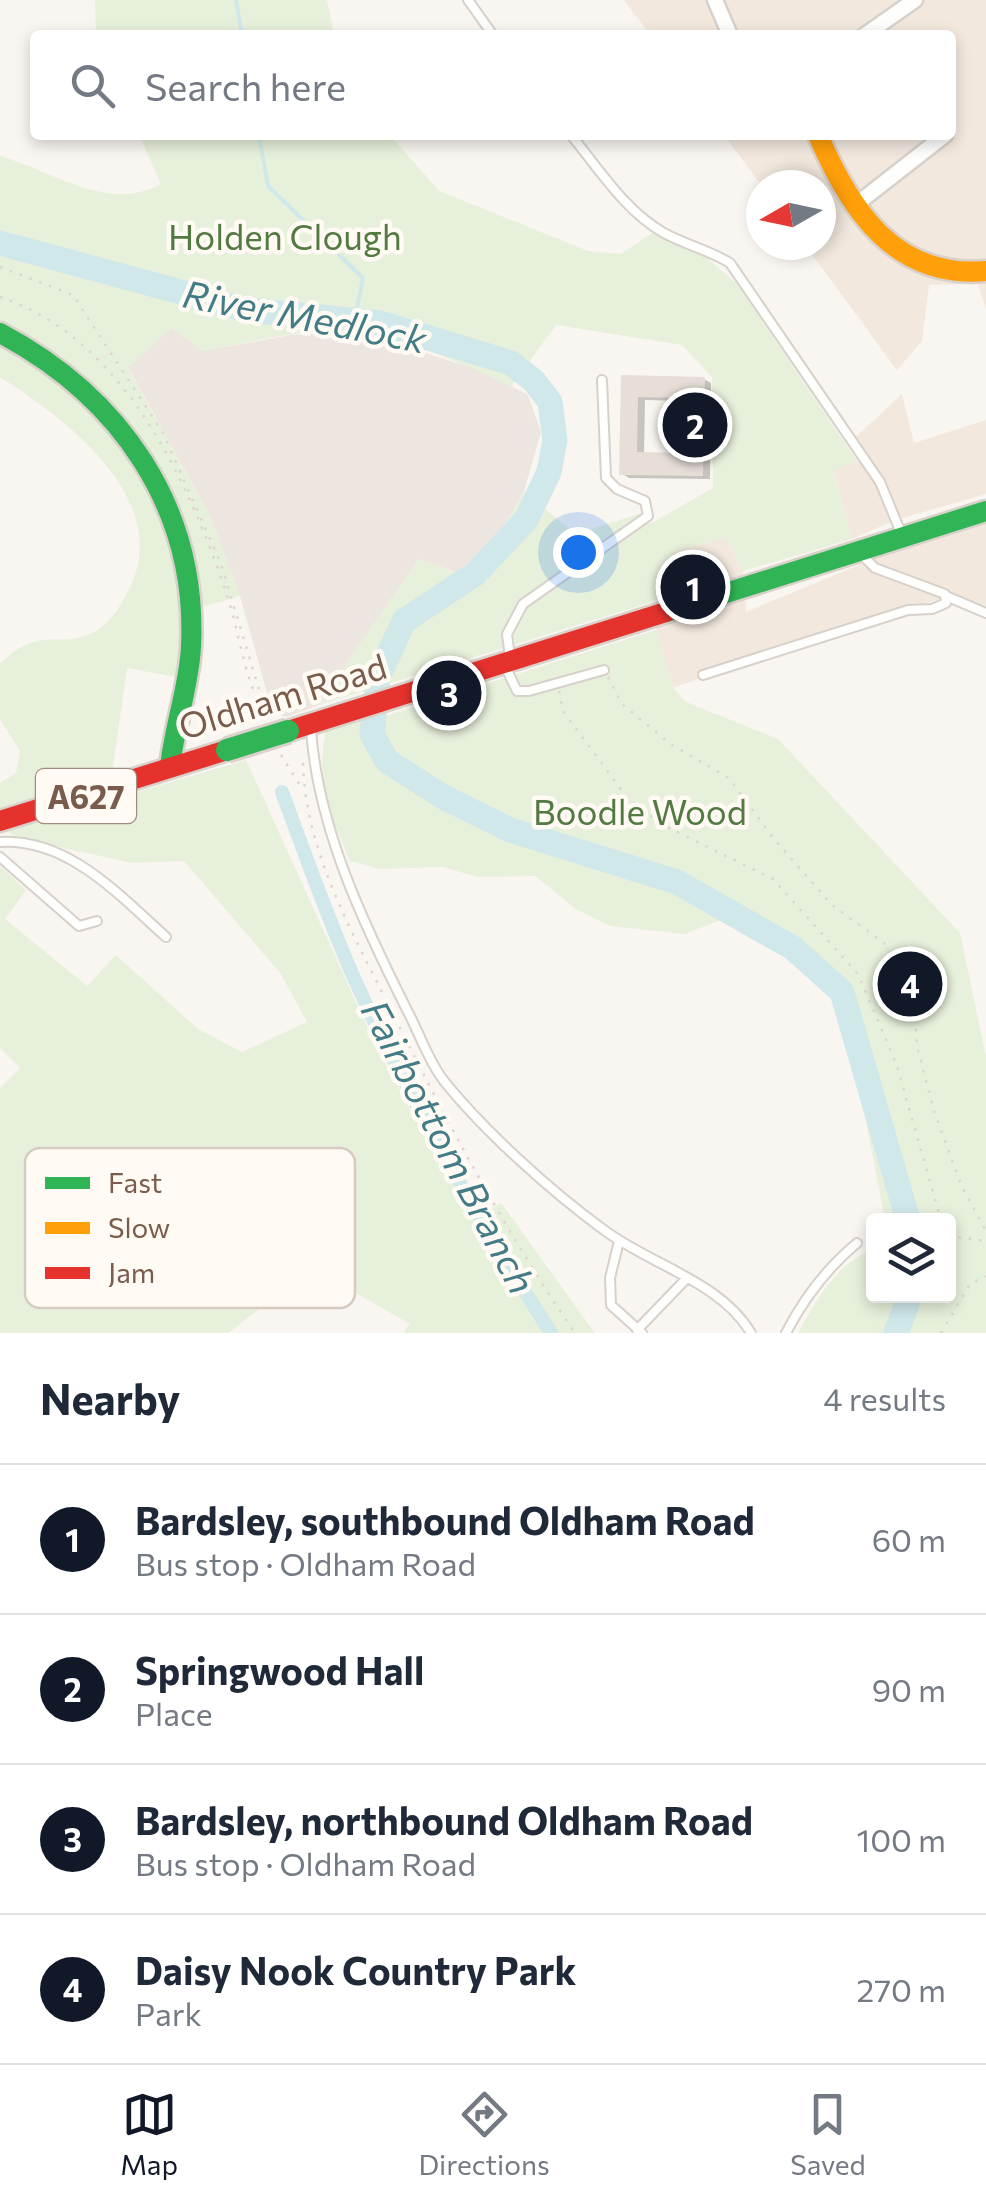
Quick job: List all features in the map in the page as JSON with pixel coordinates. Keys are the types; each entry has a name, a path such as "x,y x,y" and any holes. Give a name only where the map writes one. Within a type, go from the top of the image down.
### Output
{"main road":[{"path":"821,140 858,204 900,255 916,265 952,274 986,271"},
{"path":"0,333 34,348 82,381 120,423 154,476 178,534 192,632 170,766"},
{"name":"Oldham Road","path":"170,766 986,511"},
{"name":"A627","path":"0,821 170,766"}],"street":[{"path":"715,0 728,30"},
{"path":"872,30 914,0"},
{"path":"858,204 938,140"}],"lane":[{"path":"468,0 490,30"},
{"path":"574,140 631,209 666,234 708,249 730,263 880,482 903,537"},
{"path":"602,380 606,478 617,489 644,501 648,516 523,604 507,634 508,662 517,690 604,670"},
{"path":"860,552 875,568 986,613"},
{"path":"703,675 908,610 932,610 944,604 946,596"},
{"path":"309,724 315,784 335,842 380,956 442,1079 563,1200 619,1241 737,1310 751,1333"},
{"path":"0,842 54,848 116,892 166,938"},
{"path":"0,857 79,926 98,921"},
{"path":"619,1241 610,1278 611,1305 640,1332 687,1278"},
{"path":"786,1333 800,1306 856,1243"}],"path":[{"path":"604,670 622,704 669,743 729,778 774,839 832,906 884,943 914,995 917,1046 934,1111 962,1187 986,1232"},
{"path":"557,683 563,710 626,796 662,824 773,879 858,974 896,1062 938,1213"},
{"path":"956,1237 986,1241"},
{"path":"941,1333 970,1284 986,1276"}],"shaded area":[{"path":"624,0 986,0 986,310 978,284 929,285 922,341 897,370 816,260 836,260 836,170 750,170 728,140 956,140 956,30 646,30"},
{"path":"171,328 203,351 291,335 360,332 482,371 528,395 541,432 524,491 496,540 456,572 418,559 319,705 287,717 273,714 240,596 210,516 128,367"},
{"path":"902,394 914,443 986,420 986,494 893,521 852,539 833,469 867,458 856,437"},
{"path":"986,520 986,611 954,595 842,627 673,688 656,630 673,552 726,537 743,571 746,612 861,564"}],"green space":[{"path":"95,0 327,0 333,30 96,30"},
{"name":"Holden Clough","path":"141,140 394,140 439,191 588,251 621,254 652,233 699,251 737,284 857,461 833,470 852,539 743,571 726,537 673,552 665,598 319,705 418,559 456,572 496,540 524,491 575,534 639,514 650,524 713,488 712,377 682,345 556,325 511,387 436,354 358,332 299,333 203,351 171,328 128,368 210,516 240,596 185,612 176,677 127,668 112,773 0,812 0,783 16,773 20,751 0,719 0,664 28,644 83,637 102,627 132,583 140,551 136,520 124,490 104,463 53,414 0,377 0,156 100,192 141,192 161,184"},
{"name":"Boodle Wood","path":"656,630 673,688 686,702 778,739 960,933 986,1057 986,1333 798,1333 838,1273 866,1253 866,1303 956,1303 956,1213 884,1213 856,1070 872,1063 847,980 795,938 745,910 685,934 610,926 576,909 535,876 478,877 443,867 380,869 350,861 323,783 326,730 388,715"},
{"path":"246,760 380,1055 472,1218 501,1203 595,1333 403,1333 410,1324 355,1293 355,1148 25,1148 25,1308 260,1308 228,1333 0,1333 0,1088 20,1068 0,1048 0,866 26,890 5,919 87,986 116,955 198,1029 242,1052 307,1022 281,974 184,861 132,863 14,837 8,830"}],"building":[{"path":"621,375 705,377 703,476 619,475","holes":["638,397 687,398 686,453 637,452"]}],"waterway":[{"path":"236,0 241,30"},
{"path":"260,140 268,186 363,278 354,323"},
{"name":"River Medlock","path":"0,243 247,310 380,323 511,363 534,381 550,402 555,440 549,472 526,520 475,574 404,621 378,677 372,734 387,761 445,798 510,830 677,882 793,948 842,992 906,1213"},
{"name":"Fairbottom Branch","path":"282,792 344,955 375,1024 472,1203 551,1333"},
{"name":"River Medlock","path":"896,1333 907,1303"}],"traffic: fast":[{"path":"0,333 43,359 115,423 143,461 165,503 181,548 190,596 191,647 170,767"},
{"path":"666,612 986,511"},
{"path":"227,750 288,731"}],"traffic: slow":[{"path":"820,140 861,213 901,251 926,264 954,271 986,271"}],"traffic: jam":[{"path":"288,731 666,612"},
{"path":"0,821 227,750"}],"place":[{"name":"Springwood Hall","path":"695,425"},
{"name":"Bardsley, southbound Oldham Road","path":"693,587"},
{"name":"Bardsley, northbound Oldham Road","path":"449,693"},
{"name":"Daisy Nook Country Park","path":"910,984"}]}
